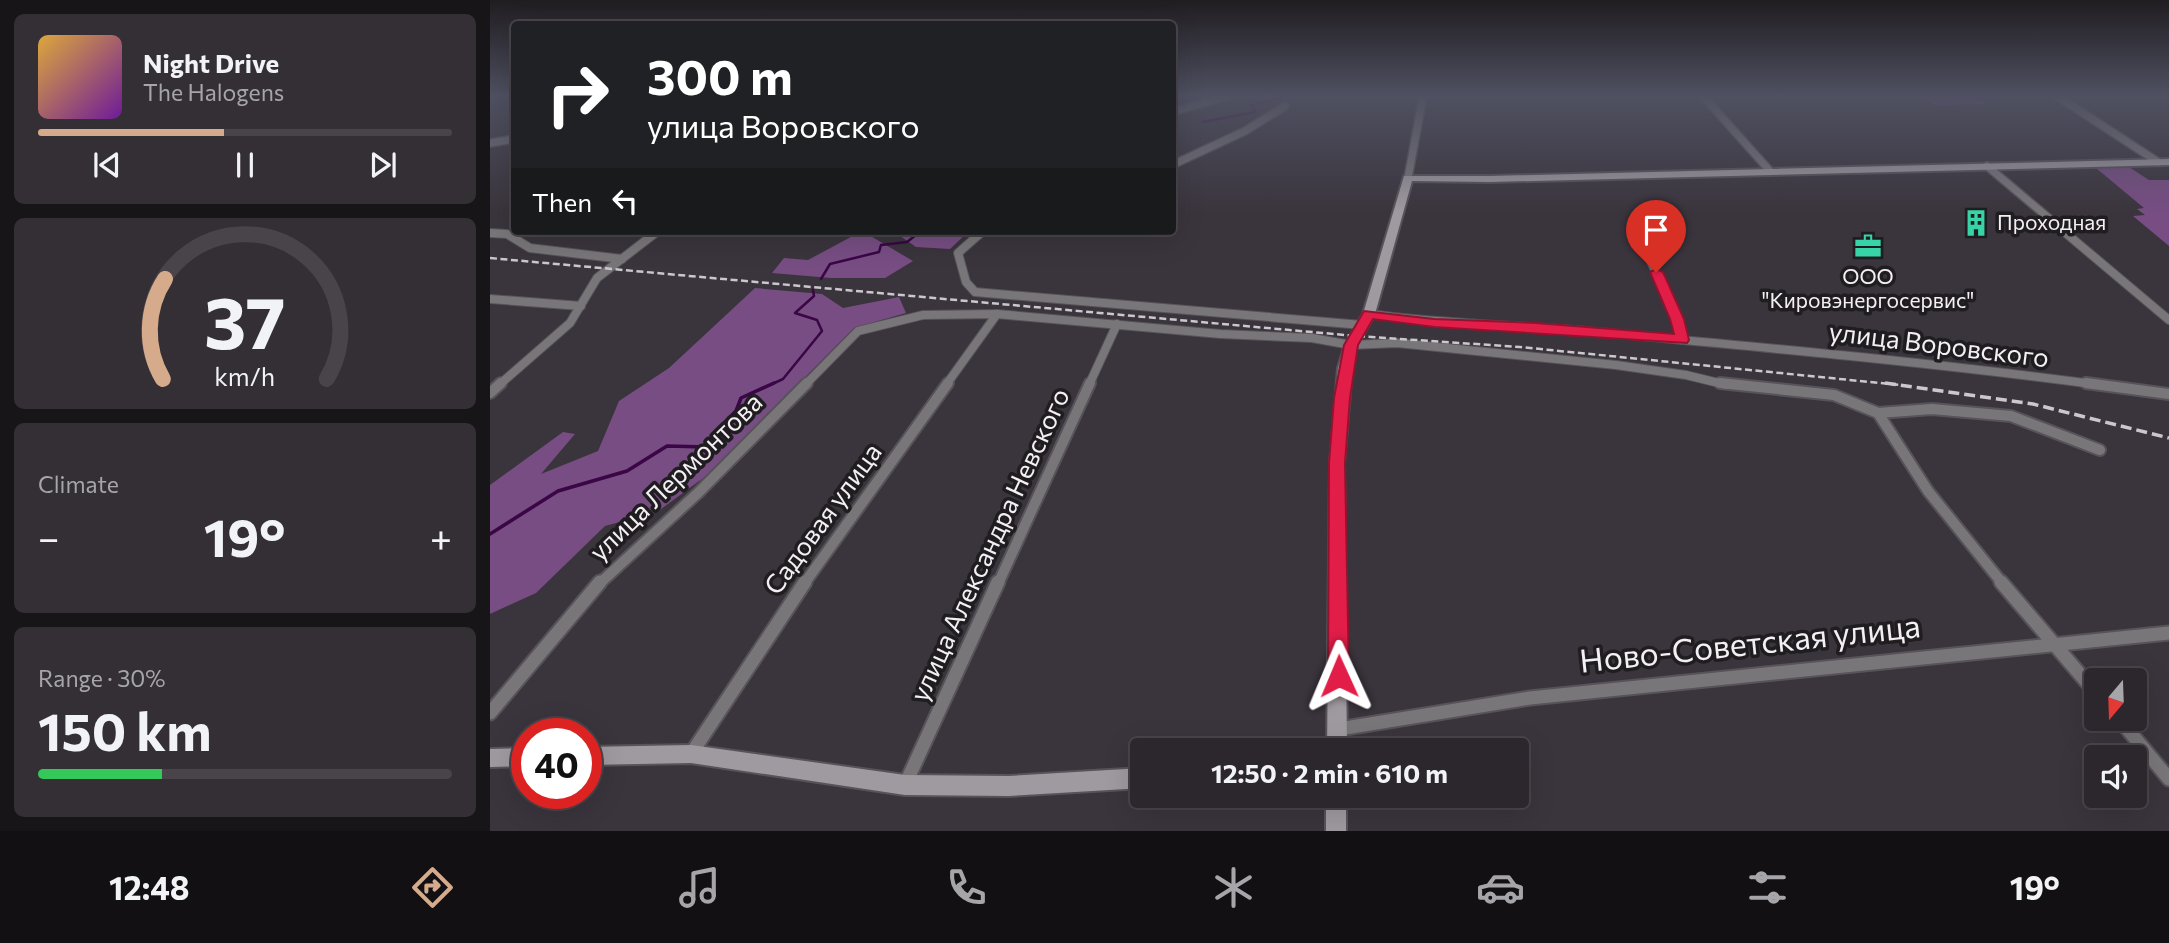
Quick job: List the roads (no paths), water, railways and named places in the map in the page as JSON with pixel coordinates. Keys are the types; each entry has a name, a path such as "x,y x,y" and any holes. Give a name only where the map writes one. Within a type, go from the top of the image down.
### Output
{"street":[{"path":"1176,163 1237,135"},
{"path":"1338,738 1337,463 1345,368 1351,345 1365,319 1408,178 1416,135"},
{"path":"1737,135 1769,171"},
{"path":"2120,135 2164,162"},
{"path":"490,143 511,140"},
{"path":"1408,178 1490,179 2164,162"},
{"path":"1987,166 2169,320"},
{"path":"1635,226 1677,319 1682,340"},
{"path":"490,233 507,234 530,248 622,259"},
{"path":"490,393 570,323 597,278 653,235"},
{"path":"978,235 958,253 966,282 975,292 1365,319"},
{"path":"490,299 581,306"},
{"name":"улица Лермонтова","path":"490,713 607,574 699,492 858,331 923,315 997,314 1221,334 1312,338 1351,345"},
{"name":"Садовая улица","path":"691,754 790,603 997,314"},
{"name":"улица Воровского","path":"1365,319 1536,327 1919,360 2169,394"},
{"name":"улица Александра Невского","path":"905,785 1117,324"},
{"path":"1351,345 1396,343 1616,365 1686,375 1736,387 1834,395 1878,413 1932,410 2011,416 2100,450"},
{"path":"1878,413 1966,541 2084,679"},
{"name":"Ново-Советская улица","path":"1339,729 1530,698 2169,633"},
{"path":"2130,732 2169,779"},
{"path":"602,756 691,754 905,785 1009,786 1130,779"},
{"path":"490,758 511,757"},
{"path":"1336,808 1336,831"}],"waterway":[{"path":"821,279 830,264 879,252 881,245 907,242 916,235"},
{"path":"770,385 783,379 822,331 817,320 795,313 814,296 813,290"},
{"path":"490,534 558,491 627,471 667,446 707,447 720,434 718,429 736,411 741,398 774,383"}],"railway":[{"path":"490,258 1356,336 1520,347 1897,385"},
{"path":"1885,383 1897,385"},
{"path":"1897,385 2033,404 2169,438"}],"place":[{"name":"Проходная","path":"1976,223"},
{"name":"ООО \"Кировэнергосервис\"","path":"1868,246"}]}
